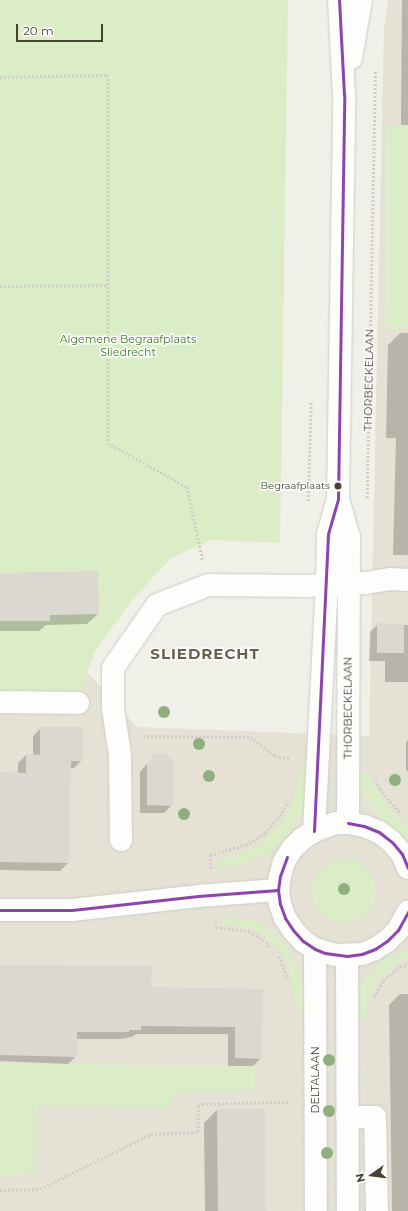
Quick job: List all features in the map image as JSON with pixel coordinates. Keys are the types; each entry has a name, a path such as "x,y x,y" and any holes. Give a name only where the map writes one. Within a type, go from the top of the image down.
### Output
{"street":[{"name":"THORBECKELAAN","path":"314,831 327,584 328,534 338,499 344,95 339,0"},
{"name":"THORBECKELAAN","path":"344,95 361,0"},
{"name":"THORBECKELAAN","path":"338,499 349,537 349,584 357,760 348,823"},
{"path":"121,840 120,755 113,708 113,668 156,605 208,584 306,586 349,584 390,579 408,580"},
{"path":"0,702 78,703"},
{"path":"408,868 402,854 392,842 383,835 364,826 348,823 325,826 302,838 284,862 278,890 280,904 285,918 293,930 303,941 315,949 325,953 347,956 362,954 375,949 403,931 408,912"},
{"path":"0,910 72,910 198,896 278,890"},
{"name":"DELTALAAN","path":"315,949 316,1211"},
{"path":"347,956 348,1211"},
{"path":"347,1117 375,1117 377,1211"}],"path":[{"name":"THORBECKELAAN","path":"367,501 375,68"},
{"path":"0,77 108,75 108,443 187,487 208,584"},
{"path":"0,286 108,286"},
{"path":"136,736 251,737 275,756 318,759"},
{"path":"357,760 403,817"},
{"path":"373,999 383,980 400,967 408,964"},
{"path":"0,1190 40,1189 151,1134 198,1132 198,1104 316,1101"}],"shaded area":[{"path":"388,0 408,0 408,1211 0,1211 0,661 78,662 137,727 369,736 384,30"}],"green space":[{"name":"Algemene Begraafplaats Sliedrecht","path":"0,0 288,0 280,543 212,540 171,558 130,603 95,651 80,693 0,692"},
{"path":"386,126 408,126 408,327 385,327"},
{"path":"301,766 305,766 308,769 305,802 300,816 292,830 266,856 240,865 220,869 217,863 218,859 238,855 259,845 281,824 293,801"},
{"path":"363,771 368,775 385,803 408,828 408,845 403,837 382,820 364,796 356,777 358,772"},
{"path":"344,859 356,861 367,868 374,879 376,891 374,903 367,914 356,921 344,923 332,921 321,914 314,903 312,891 314,879 321,868 332,861"},
{"path":"228,917 251,920 263,925 277,935 285,945 300,973 303,1001 302,1018 299,1018 289,970 281,951 265,936 253,929 222,922 223,918"},
{"path":"408,949 408,958 392,967 379,979 369,999 367,1017 360,1018 357,1016 361,987 367,976 383,960"},
{"path":"0,1063 255,1066 254,1090 173,1093 170,1108 37,1105 36,1172 0,1177"}],"building":[{"path":"98,571 99,614 50,615 50,621 0,621 0,573"},
{"path":"377,623 404,624 404,653 377,653"},
{"path":"40,727 83,727 83,761 71,761 69,863 0,862 0,772 26,773 26,754 40,755"},
{"path":"155,753 166,753 174,763 173,806 147,805 147,763"},
{"path":"0,965 152,966 151,987 263,989 262,1059 235,1058 235,1027 141,1026 141,1030 129,1030 129,1032 77,1032 77,1057 0,1055"},
{"path":"217,1109 265,1109 266,1211 218,1211"}],"transit line":[{"path":"314,831 328,534 338,499 344,95 339,0"},
{"path":"348,823 364,826 379,832 392,842 402,854 408,868"},
{"path":"287,857 280,876 278,890 280,904 285,918 293,930 303,941 315,949 325,953 347,956 362,954 375,949 387,941 398,930 408,912"},
{"path":"0,910 72,910 198,896 278,890"}],"place":[{"name":"Begraafplaats","path":"338,486"}],"district":[{"name":"SLIEDRECHT","path":"205,654"}]}
